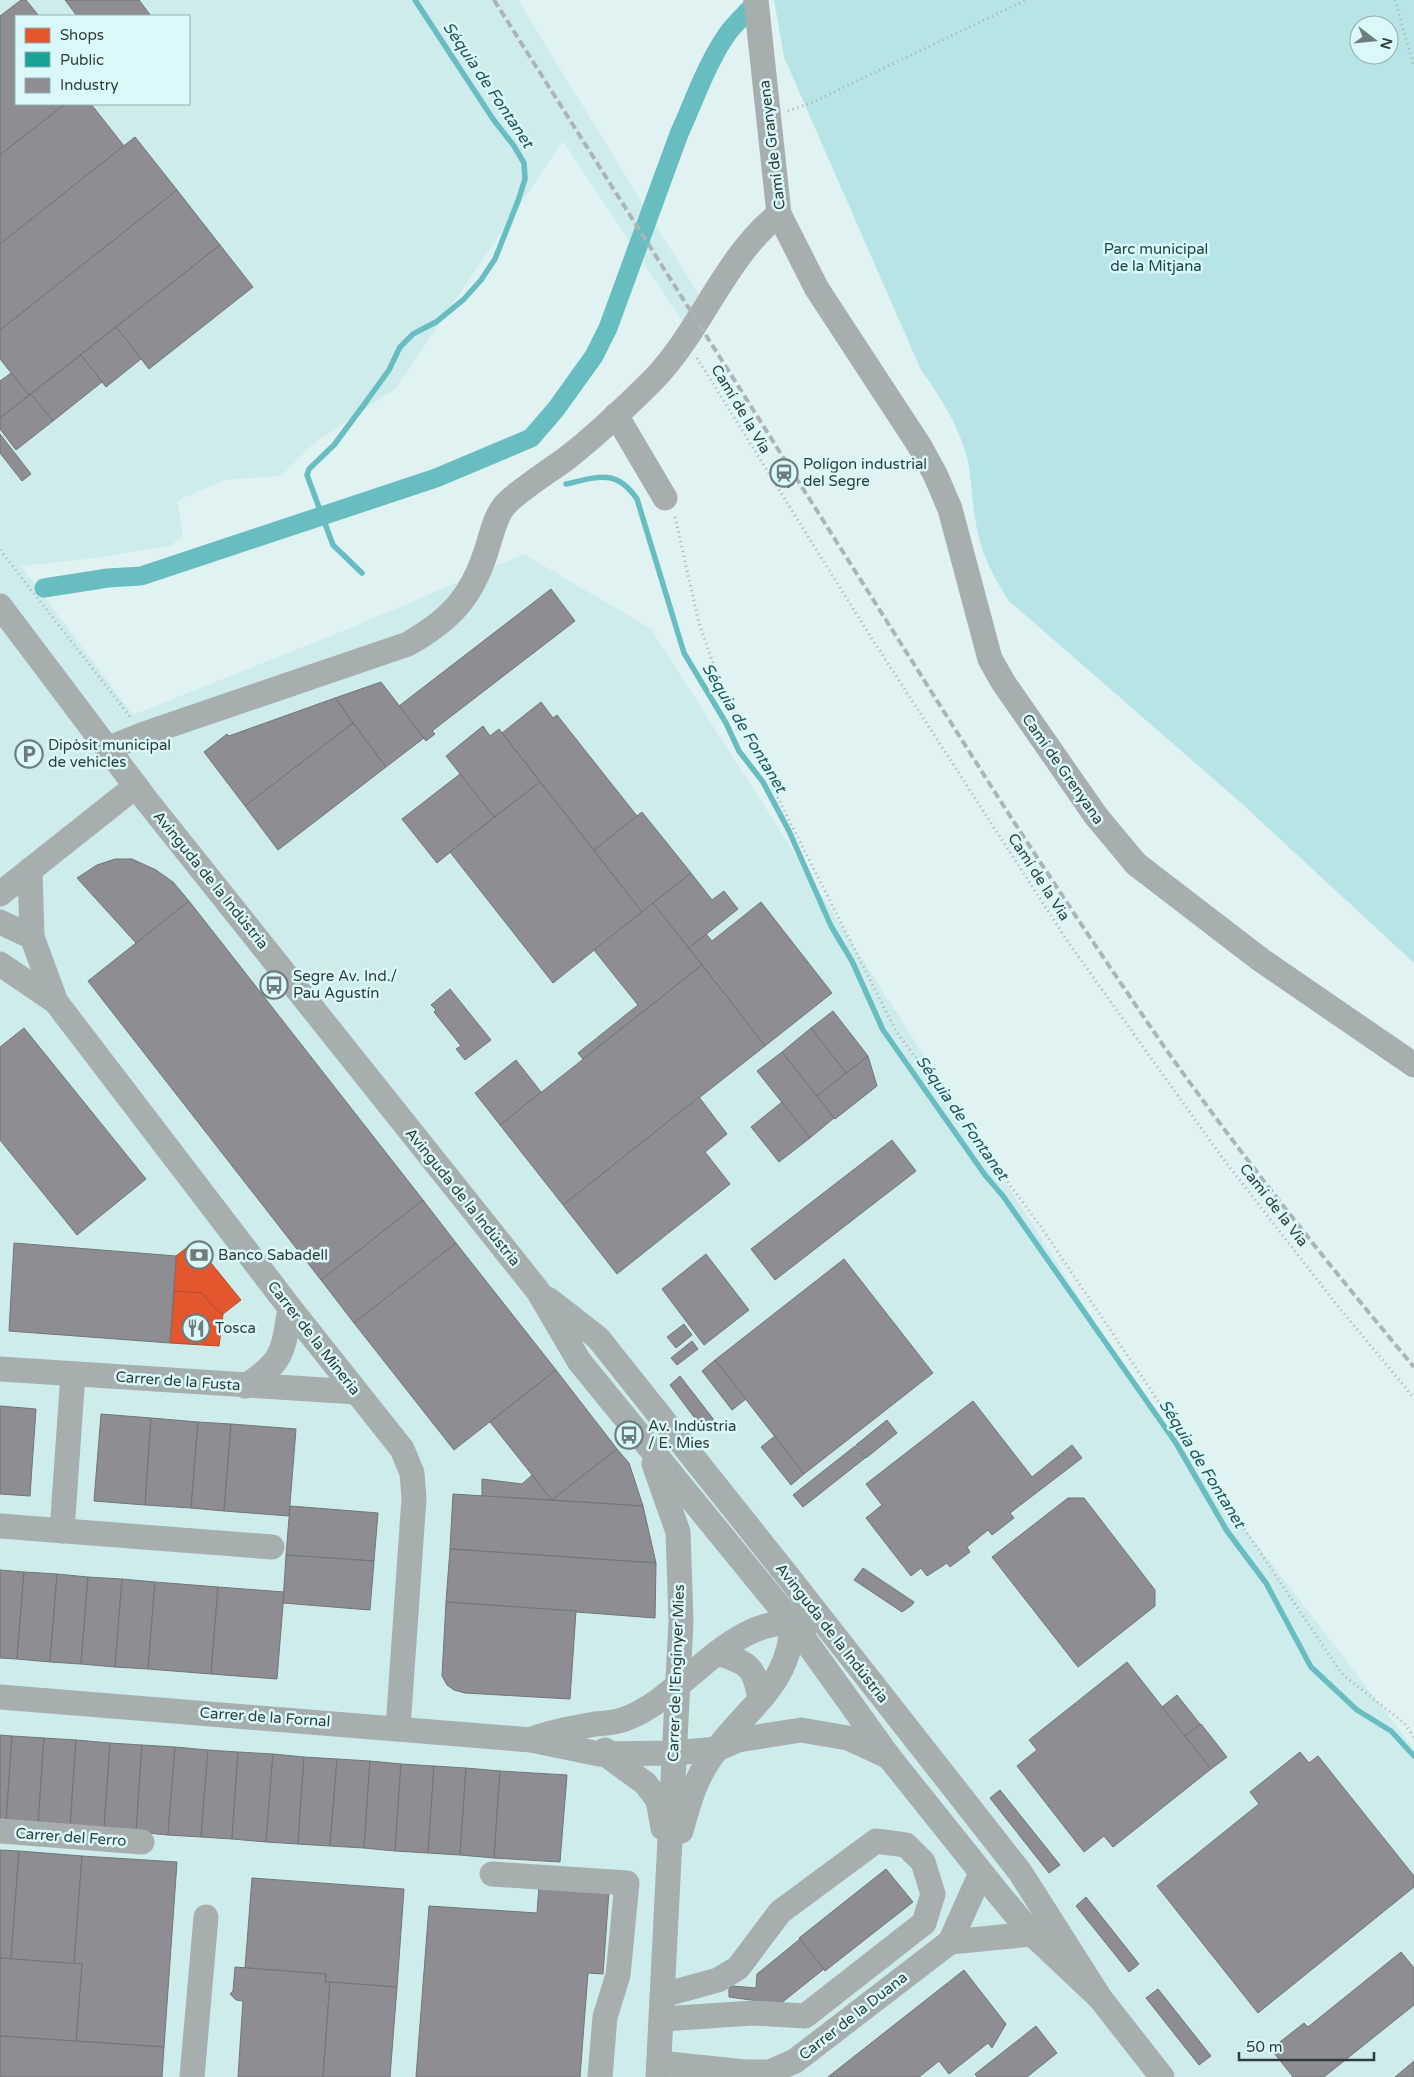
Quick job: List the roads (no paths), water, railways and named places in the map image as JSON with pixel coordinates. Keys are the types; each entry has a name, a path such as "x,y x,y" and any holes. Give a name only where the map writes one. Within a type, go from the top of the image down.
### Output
{"street":[{"name":"Camí de Granyena","path":"756,0 779,214 817,289 863,357"},
{"path":"109,748 144,734 408,644 441,624 466,597 475,583 499,514 506,504 569,456 659,374 698,323 736,261 779,214"},
{"name":"Camí de Grenyana","path":"863,357 919,445 950,510 990,659 1016,702 1115,841 1136,864 1185,903 1277,971 1414,1064"},
{"path":"616,415 665,498"},
{"name":"Avinguda de la Indústria","path":"0,606 136,786 538,1292 579,1361 648,1448 792,1622 889,1757 1032,1934 1100,1998"},
{"path":"0,894 136,786"},
{"name":"Carrer de la Mineria","path":"30,870 35,946 56,1002 290,1308 402,1449 412,1473 414,1498 398,1728"},
{"path":"0,922 35,946 8,970"},
{"name":"Carrer de la Mineria","path":"8,970 56,1002"},
{"name":"Avinguda de la Indústria","path":"538,1292 598,1338 790,1579 1020,1872 1100,1998 1162,2077"},
{"path":"245,1386 268,1372 280,1356 290,1308"},
{"name":"Carrer de la Fusta","path":"0,1369 356,1392"},
{"path":"62,1531 73,1374"},
{"name":"Carrer de l'Enginyer Mies","path":"648,1448 678,1532 681,1621 659,2070"},
{"path":"0,1526 272,1547"},
{"name":"Carrer de l'Enginyer Mies","path":"670,1872 692,1792 708,1760 775,1684 788,1654 792,1622 790,1579"},
{"name":"Carrer de la Fornal","path":"530,1740 558,1731 624,1720 646,1709 718,1653 754,1629 792,1622 831,1632"},
{"path":"718,1653 741,1661 756,1676 760,1699"},
{"name":"Carrer de la Fornal","path":"0,1697 530,1740 605,1754 674,1753 717,1749 738,1740 801,1730 848,1738 889,1757"},
{"path":"606,1722 605,1754 645,1783 658,1800 670,1872"},
{"name":"Carrer del Ferro","path":"0,1831 142,1842"},
{"path":"876,1841 906,1845 923,1862 933,1894 924,1923 805,2016 662,2007 718,1980 738,1968 780,1912 876,1841"},
{"name":"Carrer de la Duana","path":"659,2070 770,2072 795,2061 950,1942 982,1873"},
{"path":"492,1874 626,1884 618,1975 605,2018 600,2077"},
{"path":"192,2077 206,1917"},
{"path":"950,1942 1032,1934"}],"waterway":[{"name":"Séquia de Fontanet","path":"362,573 333,545 307,475 309,469 334,445 389,370 400,347 413,334 436,322 464,299 481,280 495,259 525,179 524,163 514,146 493,119 415,0"},
{"path":"44,588 108,578 141,576 436,478 531,438 556,409 594,356 608,328 679,134 702,80 723,40 758,0"},
{"name":"Séquia de Fontanet","path":"566,484 597,477 606,477 622,483 637,499 684,653 726,723 739,751 763,782 789,831 831,926 852,961 883,1030 985,1175 1003,1196 1176,1443 1227,1531 1266,1583 1311,1667 1357,1710 1391,1731 1414,1756"}],"railway":[{"path":"494,0 1003,805 1104,958 1165,1048 1255,1170 1414,1367"}],"place":[{"name":"Polígon industrial del Segre","path":"784,473"},
{"name":"Dipòsit municipal de vehicles","path":"29,754"},
{"name":"Segre Av. Ind./ Pau Agustín","path":"274,985"},
{"name":"Banco Sabadell","path":"199,1255"},
{"name":"Tosca","path":"196,1328"},
{"name":"Av. Indústria / E. Mies","path":"629,1435"}],"park label":[{"name":"Parc municipal de la Mitjana","path":"1156,258"}]}
